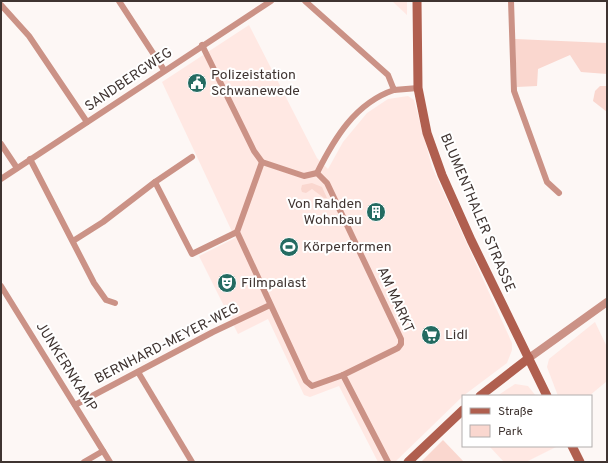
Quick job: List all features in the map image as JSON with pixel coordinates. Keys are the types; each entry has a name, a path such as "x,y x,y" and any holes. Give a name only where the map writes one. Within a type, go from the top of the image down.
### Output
{"main road":[{"name":"BLUMENTHALER STRASSE","path":"417,1 418,88 427,133 442,175 501,302 547,395"},
{"path":"481,395 529,358"},
{"path":"408,462 462,411"},
{"path":"572,447 580,462"}],"street":[{"path":"119,1 164,70"},
{"name":"SANDBERGWEG","path":"1,179 164,70 271,1"},
{"path":"305,1 388,75 394,90"},
{"path":"511,1 514,91 547,182 558,193"},
{"path":"1,5 29,36 87,122"},
{"path":"202,45 254,152 262,162 304,176 317,173 328,150 343,129 359,110 374,98 394,90 418,88"},
{"path":"1,144 17,168"},
{"path":"73,241 103,222 155,182 192,157"},
{"path":"30,159 94,283 106,300 115,302"},
{"path":"155,182 192,254 237,232 262,162"},
{"name":"AM MARKT","path":"237,232 306,381 312,386 343,375 398,348 401,344 401,338 327,183 317,173"},
{"name":"JUNKERNKAMP","path":"1,286 110,462"},
{"path":"529,358 607,302"},
{"name":"BERNHARD-MEYER-WEG","path":"75,405 213,332 270,305"},
{"path":"138,372 192,462"},
{"path":"343,375 388,462"},
{"path":"84,462 103,450"}],"shaded area":[{"path":"392,1 407,1 407,15"},
{"path":"249,25 317,158 328,169 343,142 367,113 388,99 408,96 414,100 432,167 512,343 512,350 507,363 464,395 462,395 462,397 395,462 378,462 339,386 310,397 304,395 268,319 238,334 199,256 235,238 162,82"},
{"path":"595,322 607,347 607,381 590,395 558,395 547,367 549,359"},
{"path":"515,384 528,386 535,395 498,395"},
{"path":"490,447 556,447 526,462 504,462"}],"green space":[{"path":"515,39 607,43 607,74 581,72 570,55 538,69 537,86 517,87"},
{"path":"600,86 607,86 607,112 593,101 595,91"},
{"path":"312,183 322,187 327,198 324,198 312,189 306,193 302,192 302,185"},
{"path":"443,440 464,462 421,462"}],"place":[{"name":"Polizeistation Schwanewede","path":"197,83"},
{"name":"Von Rahden Wohnbau","path":"376,212"},
{"name":"Körperformen","path":"289,247"},
{"name":"Filmpalast","path":"227,283"},
{"name":"Lidl","path":"431,335"}]}
